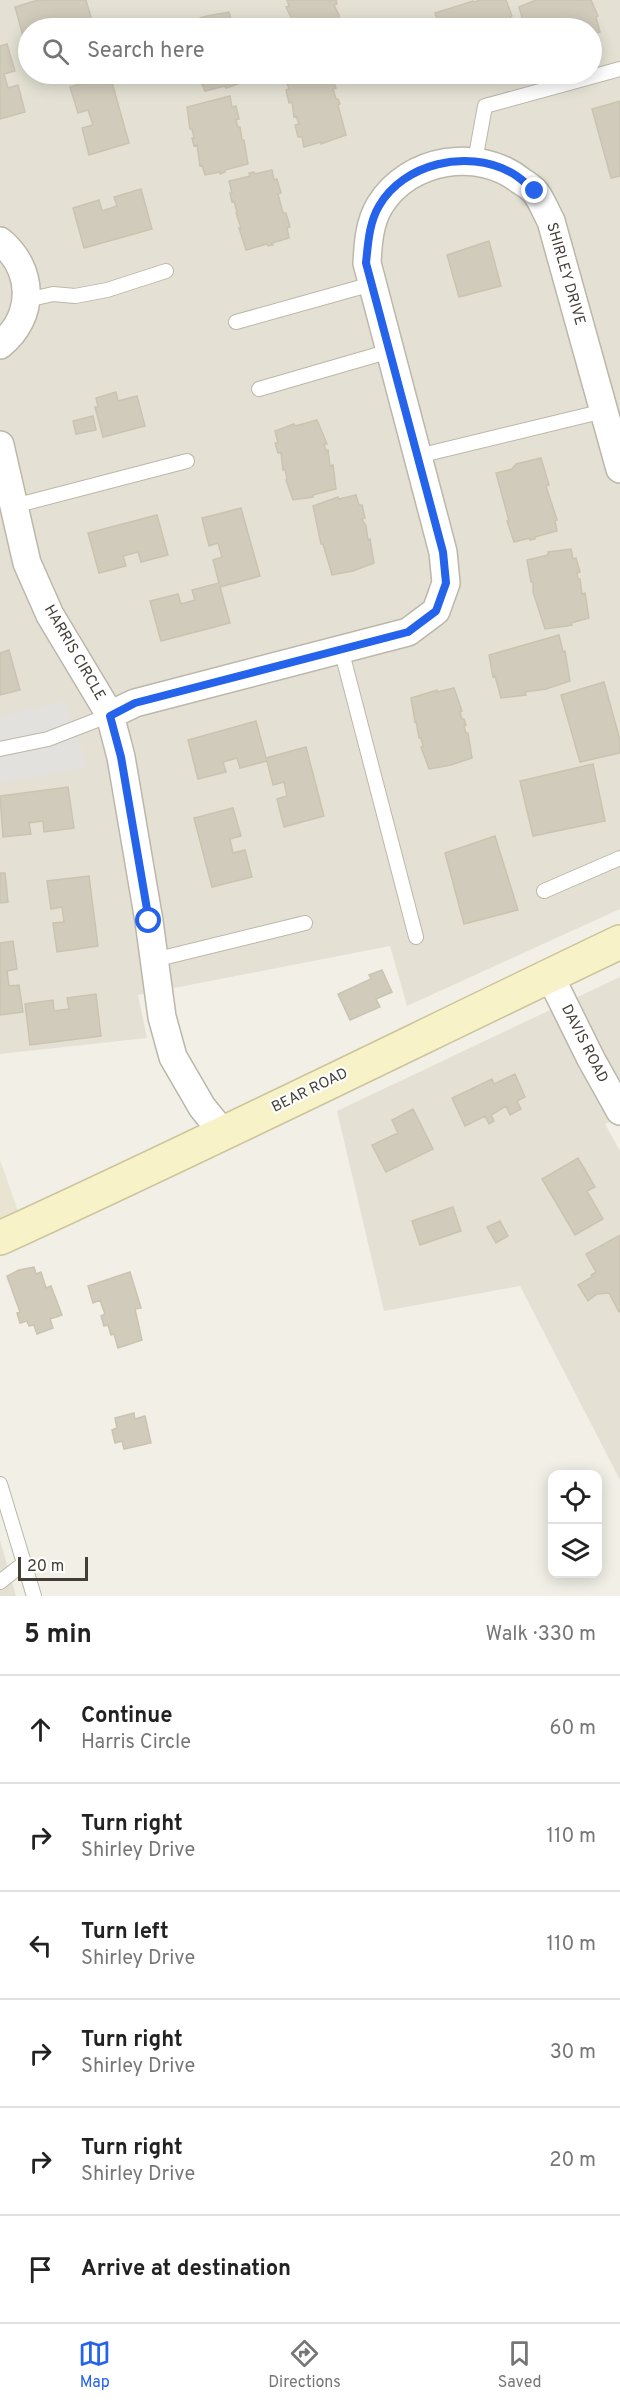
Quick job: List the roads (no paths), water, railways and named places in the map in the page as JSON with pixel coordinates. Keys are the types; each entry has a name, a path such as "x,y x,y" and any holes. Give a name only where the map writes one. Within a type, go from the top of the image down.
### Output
{"main road":[{"name":"BEAR ROAD","path":"0,1238 155,1167 620,942"}],"street":[{"name":"SHIRLEY DRIVE","path":"110,716 135,703 408,632 436,611 446,583 443,552 366,263 368,235 380,205 401,182 428,167 457,160 475,161 509,171 535,191 551,221 619,463"},
{"path":"0,241 13,252 24,274 27,300 19,324 0,345"},
{"name":"HARRIS CIRCLE","path":"0,448 27,563 50,615 110,716 121,757 162,1017 173,1057 202,1107 223,1133"},
{"name":"DAVIS ROAD","path":"550,976 591,1059 620,1111"}],"lane":[{"path":"602,74 620,69"},
{"path":"475,161 485,106 565,84"},
{"path":"27,300 53,294 75,296 107,290 166,271"},
{"path":"236,322 372,284"},
{"path":"259,389 390,351"},
{"path":"418,456 604,411"},
{"path":"14,506 187,461"},
{"path":"341,649 416,937"},
{"path":"0,749 48,739 110,716"},
{"path":"544,891 620,858"},
{"path":"154,960 305,923"},
{"path":"0,1484 34,1596"},
{"path":"0,1582 24,1563"}]}
